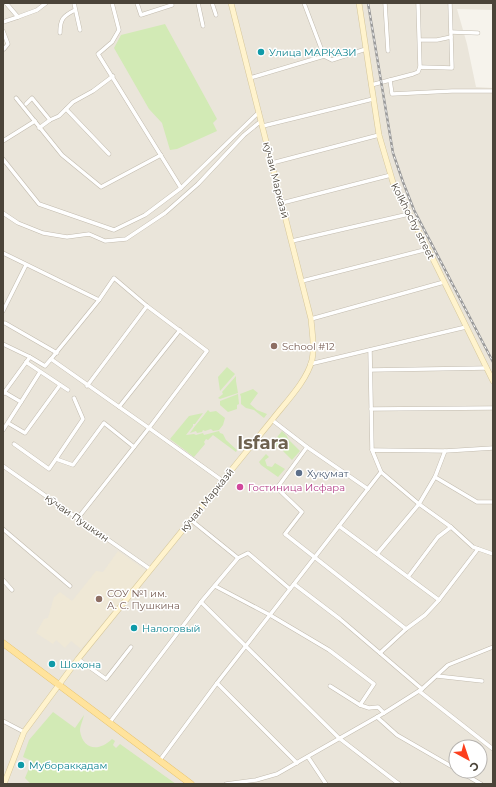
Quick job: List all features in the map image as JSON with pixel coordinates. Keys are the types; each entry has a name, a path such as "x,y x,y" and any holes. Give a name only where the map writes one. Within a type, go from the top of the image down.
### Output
{"main road":[{"name":"кӯчаи Марказӣ","path":"4,784 24,732 78,659 303,380 312,359 313,338 311,319 231,3"},
{"name":"Kolkhochy street","path":"359,3 379,135 390,175 394,186 428,249 493,381"},
{"path":"3,643 192,784"}],"street":[{"path":"6,3 18,17"},
{"path":"74,3 80,30"},
{"path":"112,3 119,30 112,42 98,54 181,188"},
{"path":"137,3 141,15 172,5"},
{"path":"198,3 203,26"},
{"path":"212,3 216,15"},
{"path":"304,3 324,56 332,60 366,49"},
{"path":"385,3 388,51"},
{"path":"371,85 418,72 420,67 420,40 418,3"},
{"path":"420,67 452,68 450,3"},
{"path":"3,22 37,10 44,4"},
{"path":"60,33 60,24 63,17 76,10"},
{"path":"3,31 8,44 4,49"},
{"path":"451,32 478,33"},
{"path":"420,40 437,40 451,37"},
{"path":"250,78 324,56"},
{"path":"39,128 50,120 59,116 73,102 93,91 112,76"},
{"path":"390,80 392,94 452,91 493,91"},
{"path":"16,98 62,155 101,187 161,155"},
{"path":"26,104 32,98 50,120"},
{"path":"3,213 18,223 43,233 67,236 89,234 105,241 126,239 165,213 198,184 244,135 262,123 374,99"},
{"path":"66,109 109,154"},
{"path":"3,158 39,204 114,230 144,215 181,188 259,112"},
{"path":"3,141 35,121"},
{"path":"272,163 379,135"},
{"path":"282,203 390,175"},
{"path":"292,241 409,214"},
{"path":"302,282 428,249"},
{"path":"3,253 99,300"},
{"path":"3,311 26,265"},
{"path":"3,344 45,366 99,300 114,278 147,306 207,351 150,428 78,518"},
{"path":"311,319 444,282"},
{"path":"87,386 147,306"},
{"path":"5,323 57,353"},
{"path":"310,364 466,327"},
{"path":"119,407 180,330"},
{"path":"370,350 372,450 381,472 419,504 451,527 473,547 493,554"},
{"path":"21,402 4,393 30,357"},
{"path":"51,360 150,428 222,481"},
{"path":"26,362 68,390"},
{"path":"371,370 487,368"},
{"path":"3,430 40,372"},
{"path":"8,423 25,433 60,385"},
{"path":"14,444 49,469 83,419 74,398"},
{"path":"371,409 493,408"},
{"path":"272,420 368,489"},
{"path":"56,459 73,465 104,424 134,447"},
{"path":"308,447 277,488 302,512 285,534 406,629"},
{"path":"372,450 445,451 493,448"},
{"path":"377,554 419,504 435,477 445,451"},
{"name":"кӯчаи Пушкин","path":"3,466 150,570"},
{"path":"160,760 217,683 381,472"},
{"path":"435,477 476,502 493,502"},
{"path":"191,520 238,558"},
{"path":"339,526 439,600"},
{"path":"408,577 438,537 451,527"},
{"path":"3,529 70,586"},
{"path":"380,653 439,600 478,549"},
{"path":"110,722 201,602 238,558 248,553 290,589"},
{"path":"3,580 12,590"},
{"path":"294,584 340,619 420,690 493,749"},
{"path":"215,586 270,615 329,650 374,684 360,705"},
{"path":"201,602 339,738 400,784"},
{"path":"78,659 106,680 131,647"},
{"path":"226,784 256,780 277,774 308,758 339,738 384,713 420,690 448,665 493,647"},
{"path":"437,676 482,681"},
{"path":"217,683 297,763"},
{"path":"330,686 360,705 369,708 378,706 384,713"},
{"path":"377,717 397,735 448,764"},
{"path":"3,721 24,732"},
{"path":"308,758 326,784"}],"shaded area":[{"name":"Isfara","path":"3,3 493,3 493,10 457,9 467,44 476,87 493,88 493,784 3,784"},
{"name":"СОУ №1 им. А. С. Пушкина","path":"118,551 147,571 81,649 71,641 65,648 56,640 53,644 36,633 44,619 48,618 54,597 60,592 72,601 96,571 103,572"}],"green space":[{"path":"165,24 217,119 213,123 217,131 177,149 170,150 162,123 149,109 114,48 121,35"},
{"path":"227,367 235,374 220,391 218,377"},
{"path":"236,376 238,393 220,399 218,398 223,394 222,392"},
{"path":"253,389 258,393 250,404 257,410 267,414 264,418 254,410 246,408 241,404 240,394"},
{"path":"238,394 239,404 237,405 237,409 228,412 220,405 220,401"},
{"path":"208,410 210,412 216,411 225,418 223,425 219,430 213,431 211,429 205,431 203,430 202,432 197,433 196,431 190,433 194,427"},
{"path":"203,413 186,435 203,433 204,435 219,431 237,450 236,452 213,435 208,440 206,439 204,442 205,444 194,457 170,439 189,416"},
{"path":"282,431 300,451 292,460 283,451 286,449 284,443 279,443 277,447 273,445 275,442 274,441"},
{"path":"266,454 269,457 265,460 267,466 272,467 275,463 285,469 278,477 259,462"},
{"path":"53,712 75,728 84,715 80,731 84,742 88,745 92,747 102,746 112,739 115,741 113,745 116,748 120,744 176,784 31,784 25,778 32,761 23,757 29,740"}],"railway":[{"path":"368,3 393,153 403,182 414,210 493,362"}],"place":[{"name":"Улица МАРКАЗИ","path":"261,52"},
{"name":"School #12","path":"274,346"},
{"name":"Хуқумат","path":"299,473"},
{"name":"Гостиница Исфара","path":"240,487"},
{"name":"СОУ №1 им. А. С. Пушкина","path":"99,599"},
{"name":"Налоговый","path":"134,628"},
{"name":"Шоҳона","path":"52,664"},
{"name":"Муборакқадам","path":"21,765"}],"district":[{"name":"Isfara","path":"263,443"}]}
